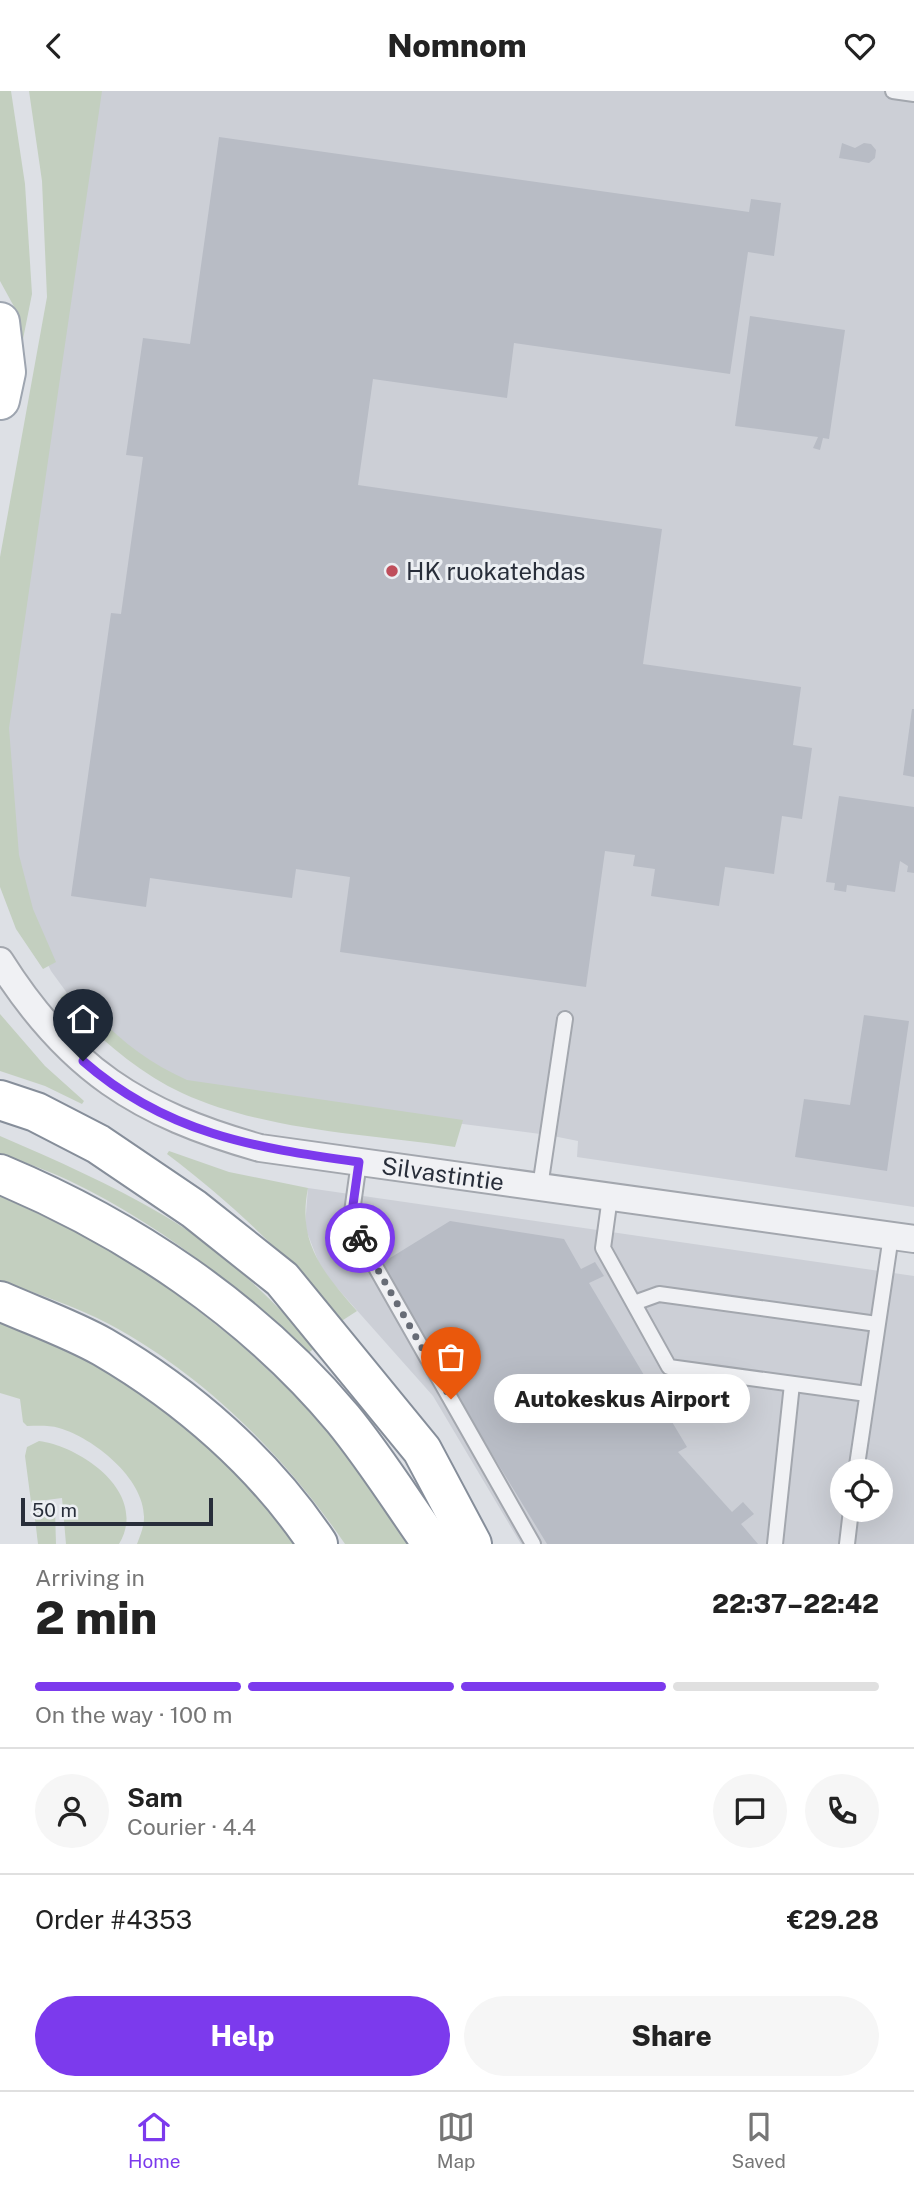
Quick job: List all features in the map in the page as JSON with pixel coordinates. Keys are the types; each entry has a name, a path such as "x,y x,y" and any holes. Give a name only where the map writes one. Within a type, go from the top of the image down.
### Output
{"main road":[{"path":"0,322 6,372 0,400"},
{"path":"0,1100 36,1112 99,1145 194,1209 282,1279 422,1450 472,1544"},
{"path":"0,1174 51,1195 128,1237 223,1303 304,1377 343,1420 432,1544"},
{"path":"0,1301 101,1346 170,1391 242,1451 303,1522 318,1544"}],"street":[{"name":"Silvastintie","path":"0,961 30,1005 66,1045 101,1077 149,1109 207,1133 260,1148 902,1238"}],"lane":[{"path":"893,91 914,94"},
{"path":"540,1187 565,1019"},
{"path":"359,1162 352,1212 354,1229 533,1544"},
{"path":"610,1197 603,1248 669,1367 867,1394"},
{"path":"858,1459 877,1324 902,1238"},
{"path":"634,1303 659,1294 877,1324"},
{"path":"775,1544 792,1384"},
{"path":"847,1544 850,1522"}],"shaded area":[{"path":"97,91 914,91 914,1207 577,1157 578,1141 548,1135 455,1123 224,1104 157,1071 67,993 51,971 19,905 0,646"},
{"path":"308,1188 914,1276 914,1544 521,1544 433,1396 322,1271 305,1227"}],"green space":[{"path":"0,91 11,91 25,184 32,294 21,349 17,312 0,281"},
{"path":"29,91 102,91 9,728 19,855 33,909 56,962 43,969 16,929 0,887 0,557 47,297 42,181"},
{"path":"76,992 126,1043 187,1080 463,1120 455,1147 281,1123 214,1106 182,1093 148,1074 117,1051 60,998 67,993"},
{"path":"0,1014 45,1066 84,1101 82,1104 45,1086 0,1071"},
{"path":"0,1136 103,1183 185,1228 244,1275 316,1347 307,1354 225,1280 134,1216 70,1181 0,1153"},
{"path":"169,1151 229,1172 308,1188 306,1225 310,1241 333,1283 357,1311 340,1322 280,1253 215,1192 167,1154"},
{"path":"0,1196 86,1236 162,1282 239,1343 304,1404 369,1471 422,1544 345,1544 322,1511 269,1449 210,1393 178,1368 109,1324 0,1280"},
{"path":"0,1318 62,1345 163,1410 222,1458 264,1504 295,1544 137,1544 144,1521 142,1503 127,1475 102,1451 73,1433 51,1426 27,1426 23,1422 20,1399 0,1393"},
{"path":"39,1441 74,1453 107,1476 118,1491 125,1508 126,1525 119,1544 66,1544 62,1498 31,1502 25,1456 27,1447"},
{"path":"55,1509 56,1544 38,1544 34,1511"}],"building":[{"name":"HK ruokatehdas","path":"219,137 749,212 751,199 781,203 774,256 748,252 730,374 514,343 507,398 373,379 358,485 662,529 643,664 801,687 793,745 812,748 802,819 782,816 774,874 725,867 719,906 651,896 655,869 633,866 635,855 605,851 586,987 340,952 350,877 296,869 292,898 150,878 146,907 71,896 111,613 121,614 143,457 126,455 143,338 190,344"},
{"path":"842,143 855,148 864,143 871,144 876,150 875,158 869,163 839,158"},
{"path":"750,316 845,330 829,439 823,438 820,450 813,448 818,437 735,426"},
{"path":"914,709 914,777 903,775"},
{"path":"839,796 914,807 914,873 907,872 908,866 900,861 895,892 847,885 846,892 834,890 835,883 826,882"},
{"path":"864,1015 909,1021 887,1171 795,1157 804,1099 850,1105"},
{"path":"450,1221 564,1239 581,1269 595,1262 604,1276 589,1283 687,1447 678,1452 732,1512 743,1502 754,1514 741,1524 758,1544 547,1544 377,1266"}],"way so far":[{"path":"360,1238 451,1399"}],"place":[{"name":"HK ruokatehdas","path":"392,571"},
{"name":"Autokeskus Airport","path":"451,1399"}],"route":[{"path":"83,1061 101,1077 149,1109 207,1133 260,1148 359,1162 352,1212 354,1229 360,1238"}]}
